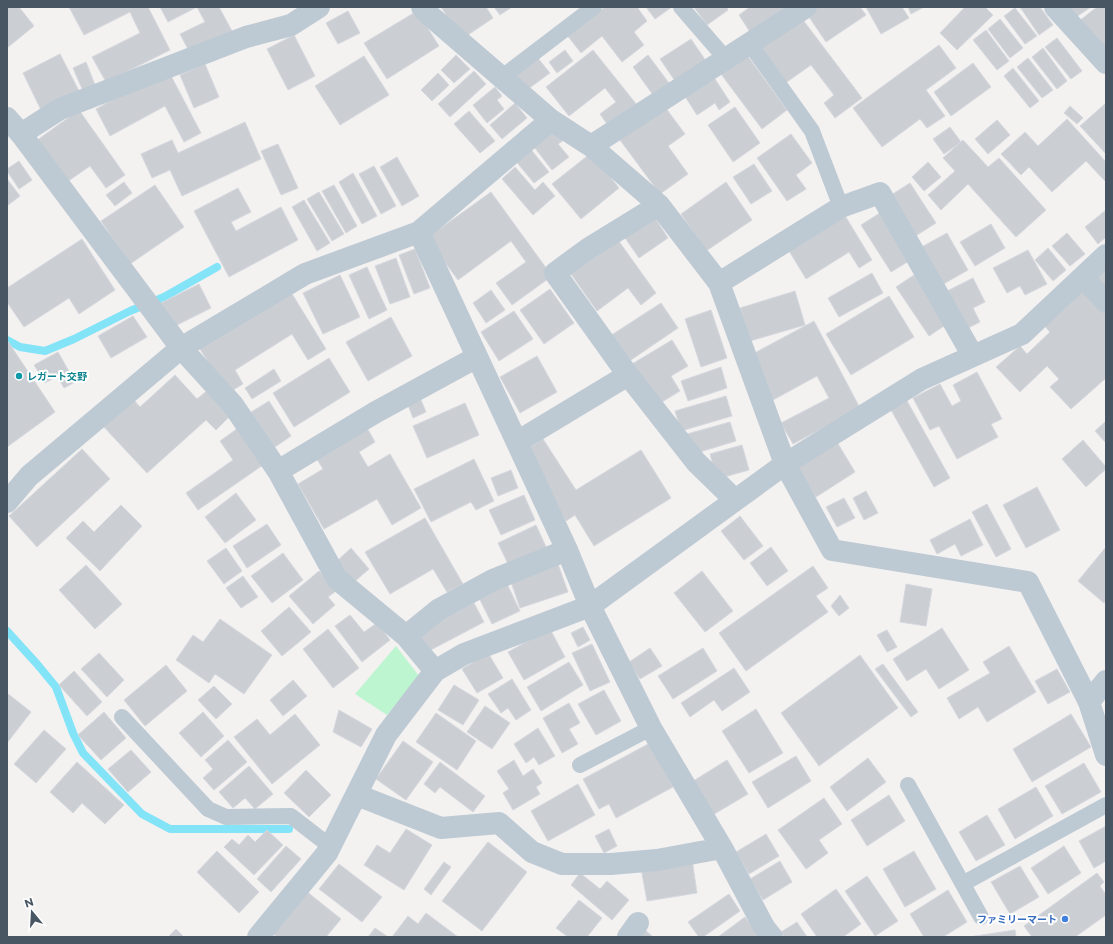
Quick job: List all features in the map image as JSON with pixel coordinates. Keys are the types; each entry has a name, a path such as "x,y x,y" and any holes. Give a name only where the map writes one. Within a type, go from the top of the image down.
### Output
{"street":[{"path":"319,7 291,25 246,37 60,110 14,126 181,348 233,405 278,471 337,579 406,636 435,671"},
{"path":"422,7 501,78 551,120 591,146 659,205 719,283 785,464 832,550 1028,582 1089,702 1106,755"},
{"path":"591,146 806,7"},
{"path":"1056,7 1106,63"},
{"path":"7,502 29,476 181,348 305,274 419,232 551,120"},
{"path":"719,283 841,207 880,193 973,356"},
{"path":"659,205 589,248 555,274 628,375 696,462 735,500"},
{"path":"419,232 567,550 590,606 651,728 722,848 764,927 772,937"},
{"path":"258,937 331,847 386,735 435,671 464,654 590,606 785,464 922,379 1022,334 1106,255"},
{"path":"1083,277 1106,302"},
{"path":"278,471 376,412 477,357"},
{"path":"517,442 628,375"},
{"path":"406,636 445,606 494,580 567,550"},
{"path":"1089,702 1106,681"},
{"path":"357,795 441,828 499,823 532,852 562,864 611,864 657,860 722,848"}],"lane":[{"path":"501,78 594,7"},
{"path":"681,7 726,59"},
{"path":"750,44 812,131 841,207"},
{"path":"122,717 208,809 226,817 291,816 331,847"},
{"path":"580,765 651,728"},
{"path":"908,785 981,917"},
{"path":"964,884 1106,805"}],"green space":[{"path":"396,646 419,676 387,715 355,694"}],"building":[{"path":"7,7 19,7 34,26 7,48"},
{"path":"69,7 148,7 170,50 106,82 92,57 140,33 130,12 84,35"},
{"path":"160,7 197,7 168,22"},
{"path":"197,7 219,7 232,31 190,53 180,34 205,22"},
{"path":"441,7 486,7 493,18 462,39"},
{"path":"494,7 512,7 500,15"},
{"path":"605,7 637,7 647,21 634,32 644,45 622,62 602,36 581,53 567,35"},
{"path":"646,7 672,7 655,19"},
{"path":"694,7 727,7 728,10 707,25"},
{"path":"750,7 787,7 750,32 739,15"},
{"path":"818,7 860,7 866,15 826,42 807,14"},
{"path":"866,7 902,7 909,18 881,34"},
{"path":"908,7 924,7 911,14"},
{"path":"965,7 985,7 993,15 957,50 940,33"},
{"path":"1020,7 1040,7 1053,25 1039,35"},
{"path":"1066,7 1091,7 1073,19"},
{"path":"1097,7 1106,7 1106,52 1079,21"},
{"path":"1015,8 1037,36 1025,44 1004,16"},
{"path":"348,11 360,33 338,44 326,23"},
{"path":"417,11 439,46 387,79 364,43"},
{"path":"800,16 862,98 835,118 824,103 834,95 811,65 784,84 757,48"},
{"path":"1000,19 1023,48 1010,58 988,29"},
{"path":"986,30 1009,61 997,70 973,40"},
{"path":"294,35 315,76 288,90 267,49"},
{"path":"1057,38 1082,71 1071,79 1045,47"},
{"path":"691,39 706,61 675,81 660,59"},
{"path":"939,45 956,68 926,90 945,116 927,128 920,119 882,147 853,108"},
{"path":"1043,48 1067,81 1057,89 1032,57"},
{"path":"565,50 573,61 557,73 549,62"},
{"path":"593,50 637,105 609,127 600,114 616,102 605,88 569,116 546,87"},
{"path":"60,54 80,93 42,112 23,73"},
{"path":"456,55 470,69 454,83 441,70"},
{"path":"648,55 669,83 653,95 633,67"},
{"path":"747,55 787,110 762,129 721,74"},
{"path":"364,56 389,95 340,125 315,86"},
{"path":"537,57 550,73 524,92 512,76"},
{"path":"1028,58 1053,90 1042,98 1017,67"},
{"path":"86,62 95,85 83,91 73,68"},
{"path":"973,63 991,87 951,116 934,92"},
{"path":"205,64 219,97 194,108 180,75"},
{"path":"1013,68 1039,101 1030,108 1004,76"},
{"path":"168,70 201,133 184,142 165,106 110,136 96,109"},
{"path":"474,71 486,84 450,117 438,104"},
{"path":"438,73 449,85 432,101 421,90"},
{"path":"713,76 730,102 719,110 715,103 697,115 684,95"},
{"path":"495,87 502,96 497,100 504,109 487,123 473,105"},
{"path":"515,103 527,118 502,139 490,125"},
{"path":"1106,103 1106,154 1080,126"},
{"path":"1070,106 1083,118 1077,124 1064,113"},
{"path":"665,107 685,134 668,146 688,174 660,194 620,140"},
{"path":"735,107 760,143 733,162 708,125"},
{"path":"79,110 125,175 106,188 90,166 67,182 36,141"},
{"path":"469,111 495,141 480,153 454,124"},
{"path":"1067,119 1106,162 1106,182 1086,161 1052,192 1029,167 1021,175 1001,154 1025,132 1038,146"},
{"path":"997,120 1010,135 988,154 975,139"},
{"path":"245,122 261,159 182,196 170,170 152,178 141,154 172,140 178,153"},
{"path":"553,125 564,140 558,144 569,157 552,170 531,143"},
{"path":"950,127 961,142 944,154 933,139"},
{"path":"791,134 812,163 796,175 806,189 787,201 757,158"},
{"path":"963,140 988,167 999,158 1046,210 1016,237 968,184 941,210 928,195 955,171 943,158"},
{"path":"278,144 298,188 281,195 261,151"},
{"path":"529,147 549,172 534,183 514,159"},
{"path":"591,153 619,188 581,219 552,184"},
{"path":"397,157 419,196 402,206 380,167"},
{"path":"19,161 32,180 19,189 7,169"},
{"path":"928,162 941,177 924,191 912,177"},
{"path":"754,164 772,191 751,204 733,177"},
{"path":"374,166 396,206 381,214 359,174"},
{"path":"515,167 535,190 543,182 555,196 533,215 502,179"},
{"path":"353,173 377,216 362,224 339,182"},
{"path":"7,179 20,196 7,206"},
{"path":"124,182 132,193 115,206 106,195"},
{"path":"726,182 752,220 706,251 681,214"},
{"path":"910,183 936,223 914,237 888,197"},
{"path":"155,185 184,227 130,264 101,221"},
{"path":"334,185 357,226 346,233 322,191"},
{"path":"238,188 251,212 231,222 236,231 281,207 298,240 229,277 194,211"},
{"path":"319,192 344,234 332,241 307,199"},
{"path":"491,192 552,276 512,305 496,283 526,262 511,241 458,280 427,238"},
{"path":"304,200 330,243 317,251 292,207"},
{"path":"1106,210 1106,237 1098,244 1085,227"},
{"path":"883,211 914,258 891,272 861,225"},
{"path":"844,214 872,260 859,268 849,252 806,279 788,249"},
{"path":"653,215 668,238 639,258 623,235"},
{"path":"991,224 1005,248 975,266 960,242"},
{"path":"947,233 968,270 940,286 918,249"},
{"path":"1067,233 1085,254 1070,266 1052,246"},
{"path":"82,239 115,290 79,314 69,298 24,327 7,302 7,288"},
{"path":"618,240 656,293 641,305 628,288 597,311 571,274"},
{"path":"1048,248 1066,270 1053,281 1035,260"},
{"path":"415,249 430,288 414,294 399,255"},
{"path":"1028,250 1047,284 1025,295 1020,286 1007,293 993,268"},
{"path":"396,258 410,297 390,304 375,266"},
{"path":"1106,263 1106,293 1091,278"},
{"path":"367,267 387,310 369,319 349,275"},
{"path":"872,273 883,293 839,317 828,298"},
{"path":"340,275 360,317 323,334 303,293"},
{"path":"914,275 947,324 929,336 896,287"},
{"path":"973,278 985,302 973,308 980,322 962,331 943,293"},
{"path":"199,284 211,308 171,328 159,304"},
{"path":"1083,287 1106,312 1106,378 1071,409 1050,387 1059,379 1047,366 1020,392 996,367 1020,346 1027,354 1050,332 1043,324"},
{"path":"289,289 326,349 308,360 292,334 235,370 243,384 228,393 198,346"},
{"path":"550,289 574,323 544,344 520,310"},
{"path":"491,290 505,310 486,323 473,303"},
{"path":"795,291 805,325 750,341 740,308"},
{"path":"889,296 914,337 851,375 826,334"},
{"path":"661,303 678,328 628,362 610,336"},
{"path":"711,310 727,358 701,367 685,319"},
{"path":"514,311 533,339 499,361 481,332"},
{"path":"133,316 147,337 111,358 98,336"},
{"path":"391,317 412,356 368,381 346,342"},
{"path":"814,321 860,408 793,444 781,423 829,398 817,376 773,400 749,356"},
{"name":"レガート交野","path":"7,340 55,412 7,447"},
{"path":"672,340 688,366 671,376 680,391 657,405 632,364"},
{"path":"58,352 75,382 64,388 57,376 45,383 34,365"},
{"path":"537,356 557,392 520,413 500,377"},
{"path":"329,358 350,392 294,427 273,393"},
{"path":"721,367 727,388 688,401 681,381"},
{"path":"274,369 281,381 252,399 245,388"},
{"path":"977,372 1002,419 991,424 998,437 957,459 939,426 930,430 913,398 940,384 952,406 961,401 953,385"},
{"path":"175,375 197,399 209,389 232,414 216,430 206,420 147,473 102,425 132,398 140,407"},
{"path":"726,396 732,416 681,431 675,411"},
{"path":"906,399 950,478 934,487 890,408"},
{"path":"421,400 426,412 413,418 408,405"},
{"path":"269,401 291,436 272,449 248,414"},
{"path":"465,403 479,435 427,458 413,426"},
{"path":"1106,421 1106,443 1095,431"},
{"path":"730,422 736,441 693,454 687,434"},
{"path":"241,426 266,463 198,510 186,493 233,460 220,441"},
{"path":"366,426 375,442 359,452 368,467 390,454 421,508 392,525 377,499 324,529 298,484 323,469 315,456"},
{"path":"543,439 576,490 641,450 671,498 594,546 575,515 566,521 523,452"},
{"path":"1083,440 1106,467 1106,469 1086,487 1062,459"},
{"path":"837,442 855,472 816,497 797,467"},
{"path":"742,445 749,470 717,479 710,454"},
{"path":"82,449 110,479 37,547 9,516"},
{"path":"474,459 494,501 476,510 471,502 431,522 414,489"},
{"path":"511,470 518,488 498,496 491,478"},
{"path":"1037,487 1060,530 1026,548 1003,505"},
{"path":"866,491 878,513 864,520 853,498"},
{"path":"236,493 256,520 225,543 205,517"},
{"path":"524,495 535,520 501,535 489,510"},
{"path":"844,498 855,518 837,527 826,507"},
{"path":"987,504 1011,549 996,557 972,512"},
{"path":"121,505 142,526 100,571 66,538 83,521 94,532"},
{"path":"740,516 763,546 744,560 721,531"},
{"path":"425,518 463,584 447,592 433,569 390,594 365,552"},
{"path":"970,519 983,545 961,556 955,544 937,554 930,540"},
{"path":"267,524 281,545 247,568 233,546"},
{"path":"536,525 547,549 509,566 498,543"},
{"path":"771,547 788,571 767,586 750,563"},
{"path":"1106,547 1106,600 1104,603 1078,581"},
{"path":"226,548 242,571 224,584 207,561"},
{"path":"351,548 369,569 353,583 335,563"},
{"path":"283,553 303,580 272,603 251,576"},
{"path":"558,564 568,592 520,608 511,582"},
{"path":"86,565 122,604 95,629 59,590"},
{"path":"813,566 828,588 816,596 828,612 746,671 719,633"},
{"path":"319,571 336,591 328,597 335,605 313,624 289,596"},
{"path":"702,571 733,611 705,632 674,593"},
{"path":"243,576 258,597 241,608 226,588"},
{"path":"507,584 520,611 492,624 479,598"},
{"path":"906,584 932,589 926,626 900,622"},
{"path":"840,595 849,608 839,616 831,606"},
{"path":"474,603 484,622 425,653 415,634"},
{"path":"289,607 311,632 282,656 261,631"},
{"path":"350,615 364,632 377,623 390,640 362,662 335,626"},
{"path":"220,619 272,655 244,694 215,674 209,683 176,660 193,635 203,642"},
{"path":"583,627 590,640 578,647 571,633"},
{"path":"942,628 969,670 939,689 926,669 907,681 893,659"},
{"path":"328,629 359,668 333,688 303,649"},
{"path":"550,629 565,657 524,680 508,652"},
{"path":"887,630 897,647 887,652 877,635"},
{"path":"592,644 610,682 590,691 572,653"},
{"path":"1009,646 1036,692 987,722 978,707 959,719 947,698 990,673 983,662"},
{"path":"650,648 662,666 640,679 629,662"},
{"path":"703,648 717,671 673,699 658,676"},
{"path":"99,653 124,680 107,697 81,669"},
{"path":"488,653 503,678 477,693 462,669"},
{"path":"860,655 898,708 819,766 781,713"},
{"path":"569,662 583,685 541,711 527,687"},
{"path":"883,664 918,712 911,717 875,669"},
{"path":"166,665 187,691 145,726 124,700"},
{"path":"734,668 750,692 722,711 714,700 690,717 681,703"},
{"path":"1057,669 1070,692 1048,704 1035,681"},
{"path":"74,671 102,702 87,716 59,685"},
{"path":"512,679 531,710 516,720 508,708 501,713 488,694"},
{"path":"293,680 307,696 283,716 270,700"},
{"path":"454,685 479,700 463,725 438,710"},
{"path":"214,686 232,704 216,719 198,700"},
{"path":"604,690 621,721 596,735 578,704"},
{"path":"7,693 31,712 7,743"},
{"path":"569,703 580,723 569,729 578,744 562,753 543,718"},
{"path":"485,706 510,723 492,749 467,732"},
{"path":"756,709 783,753 749,773 722,731"},
{"path":"339,710 372,729 361,747 333,732"},
{"path":"104,712 126,738 101,760 78,735"},
{"path":"203,712 224,736 201,757 179,733"},
{"path":"436,713 476,741 457,770 416,742"},
{"path":"295,714 320,745 272,784 234,737 257,719 270,735"},
{"path":"1071,714 1091,747 1032,782 1013,749"},
{"path":"538,728 555,756 539,765 534,757 526,763 514,744"},
{"path":"44,730 66,749 36,783 14,764"},
{"path":"228,740 247,762 214,790 203,778 213,769 205,760"},
{"path":"403,741 433,762 406,800 376,779"},
{"path":"650,743 673,787 616,818 609,804 599,809 583,779"},
{"path":"131,750 151,772 128,792 108,769"},
{"path":"796,756 811,781 768,808 752,782"},
{"path":"868,758 886,782 847,811 830,787"},
{"path":"514,760 523,776 533,769 542,783 536,787 540,794 513,810 503,793 509,789 497,771"},
{"path":"727,760 748,794 711,816 690,783"},
{"path":"77,762 124,805 105,824 82,803 73,813 50,792"},
{"path":"440,762 485,796 473,812 440,787 435,793 424,784"},
{"path":"1084,763 1101,792 1062,814 1045,786"},
{"path":"249,766 273,794 255,809 245,798 233,808 219,792"},
{"path":"306,770 331,795 309,817 284,793"},
{"path":"578,784 595,815 548,841 531,811"},
{"path":"1036,787 1053,816 1015,839 998,809"},
{"path":"889,795 905,821 867,846 851,820"},
{"path":"824,798 842,824 819,840 828,853 806,869 778,830"},
{"path":"987,815 1005,845 976,861 959,832"},
{"path":"1106,826 1106,861 1094,868 1079,841"},
{"path":"406,829 432,845 404,890 364,865 377,845 390,853"},
{"path":"609,829 617,846 604,853 595,836"},
{"path":"267,830 283,845 254,875 224,847 232,839 239,845 248,835 255,842"},
{"path":"766,834 779,856 749,874 736,852"},
{"path":"488,842 527,872 482,931 442,901"},
{"path":"286,846 301,859 271,892 257,879"},
{"path":"1064,846 1081,873 1048,894 1031,868"},
{"path":"217,851 259,892 239,913 197,872"},
{"path":"914,851 936,889 905,907 883,869"},
{"path":"692,859 697,893 647,901 641,868"},
{"path":"780,861 792,882 763,900 750,879"},
{"path":"444,862 451,867 431,895 424,889"},
{"path":"339,864 382,897 362,922 319,889"},
{"path":"1020,866 1039,897 1010,914 991,882"},
{"path":"580,873 600,889 607,881 629,900 612,920 571,885"},
{"path":"1097,873 1104,882 1100,886 1106,895 1106,915 1075,937 1032,937 1024,926"},
{"path":"867,876 898,921 875,936 845,891"},
{"path":"836,889 861,924 843,937 817,937 801,914"},
{"path":"948,890 967,922 943,937 924,937 910,914"},
{"path":"306,891 341,919 326,937 277,937 272,933"},
{"path":"729,894 740,911 703,937 699,937 688,922"},
{"path":"579,900 602,918 587,937 568,937 556,928"},
{"path":"426,913 458,937 392,937 408,916 418,924"},
{"path":"745,917 760,937 718,937"},
{"path":"797,922 807,937 784,937 781,932"},
{"path":"375,928 388,937 368,937"},
{"path":"176,929 184,937 168,937"},
{"path":"644,929 653,937 639,937"},
{"path":"1015,930 1016,937 969,937"}],"waterway":[{"path":"7,340 20,347 45,351 74,339 130,311 164,297 217,267"},
{"path":"7,631 56,687 73,733 83,753 142,814 170,829 289,829"}],"place":[{"name":"レガート交野","path":"19,376"},
{"name":"ファミリーマート","path":"1065,919"}]}
